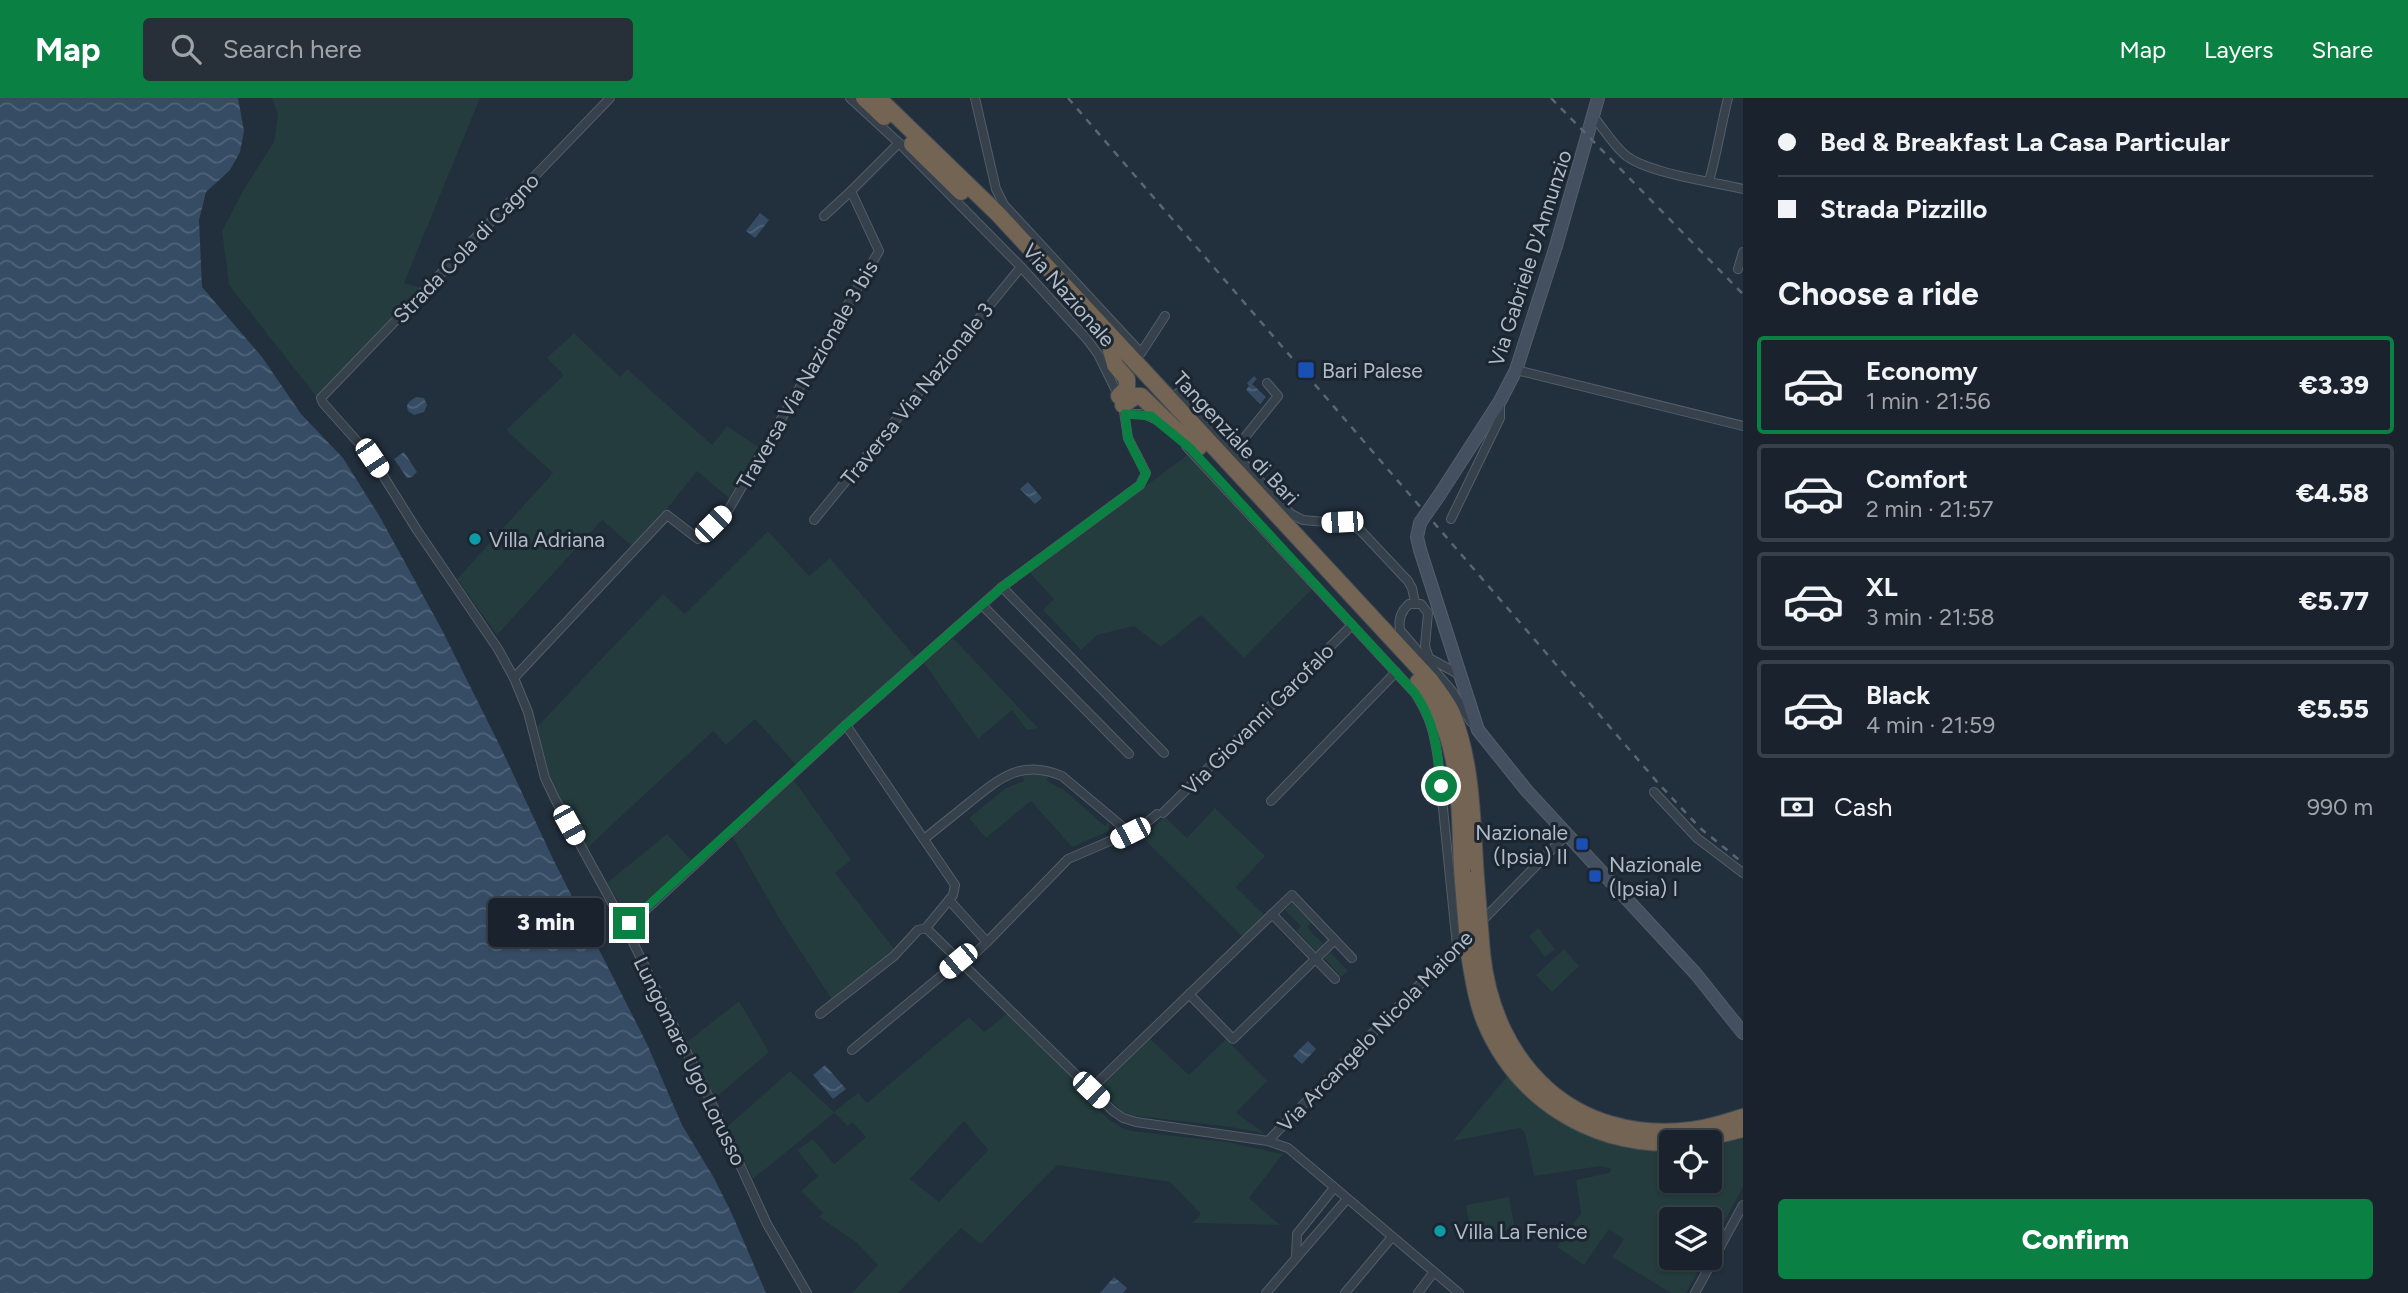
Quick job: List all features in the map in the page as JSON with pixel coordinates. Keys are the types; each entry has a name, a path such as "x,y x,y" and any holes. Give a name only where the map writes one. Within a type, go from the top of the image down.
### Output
{"highway":[{"name":"Tangenziale di Bari","path":"864,98 984,215 1423,687 1440,714 1450,742 1469,874"},
{"name":"Tangenziale di Bari","path":"878,98 998,214 1431,681 1451,710 1462,741 1469,779 1469,951 1477,999 1492,1038 1510,1066 1538,1096 1565,1117 1592,1130 1624,1139 1659,1142"},
{"path":"1111,351 1115,365 1127,379 1122,405"},
{"path":"1122,405 1136,396 1141,396 1174,428 1199,447"},
{"name":"Tangenziale di Bari","path":"1469,951 1505,1036 1530,1072 1562,1101 1600,1121 1644,1130 1659,1130"},
{"name":"Tangenziale di Bari","path":"1718,1130 1743,1117"},
{"name":"Tangenziale di Bari","path":"1718,1130 1743,1129"}],"street":[{"name":"Strada Cola di Cagno","path":"321,398 610,98"},
{"name":"Via Nazionale","path":"850,98 899,143 1021,267 1098,354 1122,405 1128,439 1144,467 1146,474 1140,485 1002,587"},
{"path":"975,98 996,189 1004,205 1141,353 1165,316"},
{"name":"Via Gabriele D'Annunzio","path":"1450,638 1420,550 1417,537 1420,523 1500,401 1516,370 1556,246 1598,98"},
{"path":"1709,181 1719,148 1720,127 1728,98"},
{"path":"1593,116 1623,153 1635,162 1743,189"},
{"path":"824,216 899,143"},
{"name":"Traversa Via Nazionale 3 bis","path":"514,678 667,515 698,539 729,509 878,251 850,191"},
{"path":"1738,269 1743,252"},
{"name":"Traversa Via Nazionale 3","path":"814,520 1021,267"},
{"path":"1516,370 1743,426"},
{"path":"1233,452 1278,396 1267,383"},
{"path":"1178,393 1291,514 1303,520 1350,523 1361,531 1408,581 1415,602"},
{"name":"Lungomare Ugo Lorusso","path":"321,398 372,458 417,530 491,638 514,678 528,712 545,778 555,799 626,928 767,1224 807,1293"},
{"path":"1451,519 1500,418 1500,401"},
{"path":"1122,405 1151,416 1190,448 1396,672 1427,711 1434,731 1469,951"},
{"path":"626,928 846,725 1002,587 1164,753"},
{"path":"1455,672 1429,658 1426,653 1428,613 1421,604 1409,604 1404,608 1399,622 1400,630 1458,690"},
{"path":"982,606 1129,754"},
{"name":"Via Giovanni Garofalo","path":"852,1050 988,942 1068,859 1130,833 1160,814 1353,625"},
{"path":"1450,638 1449,655 1455,672"},
{"path":"1450,638 1458,690 1478,730 1501,762 1696,974 1743,1033"},
{"path":"1438,662 1449,655"},
{"path":"1271,801 1396,672"},
{"path":"820,1014 894,956 918,930 926,928 949,900 955,885 846,725"},
{"path":"924,839 1002,777 1025,769 1050,771 1062,776 1130,833"},
{"path":"1654,792 1697,838 1743,873"},
{"name":"Via Arcangelo Nicola Maione","path":"1459,1293 1288,1148 1268,1141 1469,951 1566,835"},
{"path":"1091,1090 1292,895 1352,958"},
{"path":"949,900 988,942"},
{"path":"1272,914 1335,979"},
{"path":"926,928 1123,1118 1268,1141"},
{"path":"1189,995 1233,1038 1335,940"},
{"path":"1296,1257 1297,1234 1334,1188"},
{"path":"1266,1293 1347,1199"},
{"path":"1695,1293 1743,1205"},
{"path":"1345,1293 1392,1237"},
{"path":"1418,1293 1433,1273"}],"green space":[{"path":"272,98 480,98 404,283 421,288 316,396 229,285 222,231 244,189 274,142 278,115"},
{"path":"574,333 620,377 627,369 712,445 727,426 758,447 729,498 697,471 667,509 632,546 602,520 497,635 457,579 553,473 506,430 564,375 547,358"},
{"path":"1189,454 1313,588 1244,658 1201,615 1161,647 1134,626 1097,635 1081,650 1043,610 1054,599 1029,572"},
{"path":"768,531 809,576 830,558 916,658 796,765 755,719 726,745 713,731 587,848 553,788 537,727 663,594 685,614"},
{"path":"953,638 1038,728 1027,730 1012,710 978,739 924,663"},
{"path":"1022,774 1048,775 1047,781 1064,790 1105,826 1109,822 1109,831 1072,847 1031,801 986,838 969,818 1006,788 1024,781"},
{"path":"793,779 851,860 835,873 895,950 833,1001 780,920 732,836"},
{"path":"1215,808 1265,856 1236,887 1264,915 1242,936 1144,839 1164,816 1187,838"},
{"path":"667,834 691,860 629,918 607,883"},
{"path":"1292,903 1311,923 1307,927 1323,944 1316,951 1297,931 1301,926 1285,910"},
{"path":"1538,928 1555,949 1545,957 1529,936"},
{"path":"1564,949 1579,966 1552,992 1536,975"},
{"path":"1330,952 1348,971 1341,977 1324,958"},
{"path":"739,1001 769,1052 715,1098 687,1042"},
{"path":"1008,1013 1070,1074 1097,1108 1122,1127 1132,1131 1227,1142 1283,1154 1249,1198 1280,1225 1192,1223 1201,1214 1170,1182 1057,1165 981,1244 961,1228 898,1293 852,1293 878,1265 856,1242 819,1217 823,1213 801,1191 818,1176 797,1150 813,1139 834,1164 866,1137 852,1122 848,1126 834,1113 753,1179 728,1126 790,1071 834,1112 858,1093 867,1103 969,1017 984,1032","holes":["964,1121 988,1150 939,1202 910,1179"]},
{"path":"1150,1039 1189,1075 1226,1039 1267,1081 1236,1113 1266,1134 1231,1127 1129,1115 1120,1110 1099,1088"},
{"path":"1509,1074 1543,1108 1581,1133 1623,1147 1659,1151 1659,1193 1722,1193 1722,1144 1743,1138 1743,1187 1722,1226 1722,1207 1659,1207 1659,1270 1698,1270 1686,1293 1671,1293 1612,1257 1624,1239 1609,1229 1584,1265 1557,1247 1581,1213 1576,1180 1609,1173 1612,1169 1601,1166 1534,1176 1525,1133 1520,1128 1453,1141"},
{"path":"1509,1197 1515,1229 1472,1237 1466,1205"}],"water":[{"path":"0,98 238,98 244,131 240,152 230,170 206,192 199,220 202,287 262,357 301,414 343,458 380,517 442,630 500,746 553,859 647,1044 682,1125 732,1214 766,1293 0,1293"},
{"path":"760,213 769,220 755,238 746,231"},
{"path":"1254,376 1257,379 1252,384 1266,397 1260,404 1246,390 1249,386 1247,383"},
{"path":"416,397 424,398 427,405 424,412 414,415 408,411 407,406"},
{"path":"404,452 417,472 412,477 407,478 394,459"},
{"path":"1028,482 1042,498 1035,504 1020,489"},
{"path":"1308,1041 1316,1049 1302,1064 1293,1056"},
{"path":"825,1065 846,1089 833,1099 813,1075"},
{"path":"1114,1277 1127,1288 1123,1293 1100,1293"}],"railway":[{"path":"1068,98 1659,784 1700,828 1743,863"},
{"path":"1551,98 1743,294"}],"place":[{"name":"Bari Palese","path":"1306,370"},
{"name":"Villa Adriana","path":"475,539"},
{"name":"Nazionale (Ipsia) II","path":"1582,844"},
{"name":"Nazionale (Ipsia) I","path":"1595,876"},
{"name":"Villa La Fenice","path":"1440,1231"}],"route":[{"path":"629,923 1002,587 1140,485 1146,474 1128,439 1125,414 1151,416 1190,448 1415,693 1427,711 1434,731 1441,786"}]}
